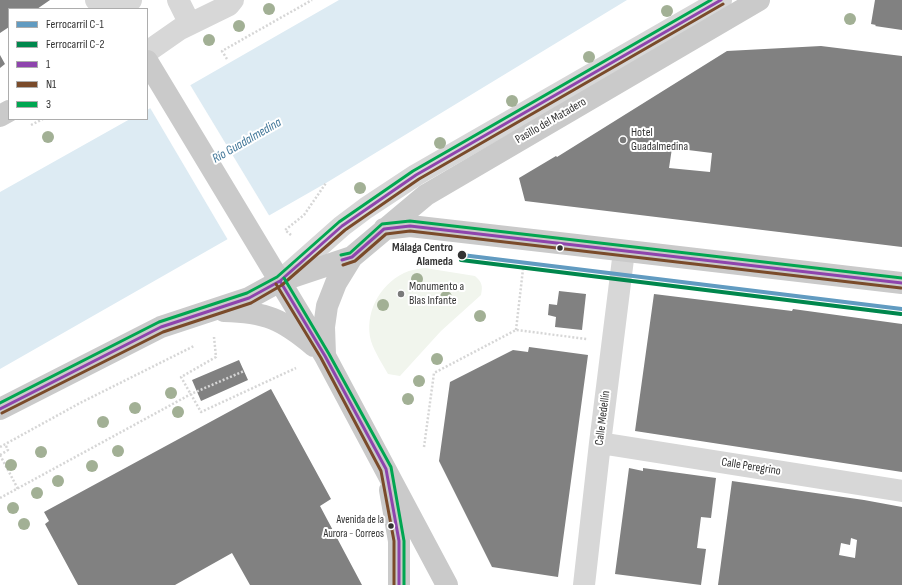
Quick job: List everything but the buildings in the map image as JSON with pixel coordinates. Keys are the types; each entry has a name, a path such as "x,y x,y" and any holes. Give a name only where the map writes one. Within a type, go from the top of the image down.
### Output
{"main road":[{"name":"Pasillo del Matadero","path":"325,356 324,327 327,306 336,283 352,257 384,229 426,195 759,0"},
{"path":"148,59 325,356 447,585"},
{"path":"384,229 410,226 902,283"},
{"name":"Pasillo del Matadero","path":"0,409 161,326 249,298 280,281 352,257"},
{"path":"212,310 250,312 268,316 298,333 325,356"},
{"path":"386,469 399,541 399,585"}],"street":[{"path":"96,0 105,8"},
{"path":"118,8 131,0"},
{"path":"178,0 190,24"},
{"path":"148,59 190,24 229,5 233,0"},
{"name":"Pasillo del Matadero","path":"280,281 342,226 366,208 416,175 721,0"},
{"name":"Calle Medellín","path":"584,585 624,251"},
{"name":"Calle Peregrino","path":"600,443 902,491"}],"path":[{"path":"227,58 222,51 312,0"},
{"path":"293,237 285,230 304,215 326,183"},
{"path":"516,330 523,269"},
{"path":"424,447 434,372 516,330 613,343"},
{"path":"207,339 214,336"},
{"path":"0,447 80,403 200,343"},
{"path":"216,357 181,377 201,412 296,368"},
{"path":"0,498 191,394 244,371"},
{"path":"5,444 8,450 0,455 18,489"}],"shaded area":[{"path":"425,268 475,276 481,284 481,295 441,331 400,376 388,374 371,341 369,331 372,311 381,293 395,278 409,271"}],"water":[{"name":"Río Guadalmedina","path":"339,0 627,0 326,183 0,369 0,192 128,120 148,120 148,109"}],"pier":[{"path":"189,83 270,217 228,240 149,106"}],"rail line":[{"name":"C-1","path":"462,255 902,309"},
{"name":"C-2","path":"461,260 901,314"}],"transit line":[{"name":"3","path":"0,403 159,322 247,293 277,277 339,222 413,171 711,0"},
{"name":"1","path":"0,409 161,327 249,298 280,281 342,226 416,175 721,0"},
{"name":"N1","path":"2,413 163,332 251,303 282,285 345,230 419,179 723,4"},
{"name":"3","path":"341,255 350,253 382,224 410,221 902,278"},
{"name":"1","path":"342,260 352,257 384,229 410,226 902,283"},
{"name":"N1","path":"343,265 355,261 386,234 410,231 901,288"},
{"name":"3","path":"284,278 329,354 391,467 404,541 404,585"},
{"name":"1","path":"280,281 325,356 386,469 399,541 399,585"},
{"name":"N1","path":"276,284 321,358 381,471 394,541 394,585"}],"place":[{"name":"Hotel Guadalmedina","path":"623,140"},
{"name":"Málaga Centro Alameda","path":"462,255"},
{"name":"Monumento a Blas Infante","path":"401,294"},
{"name":"Avenida de la Aurora - Correos","path":"391,526"}]}
